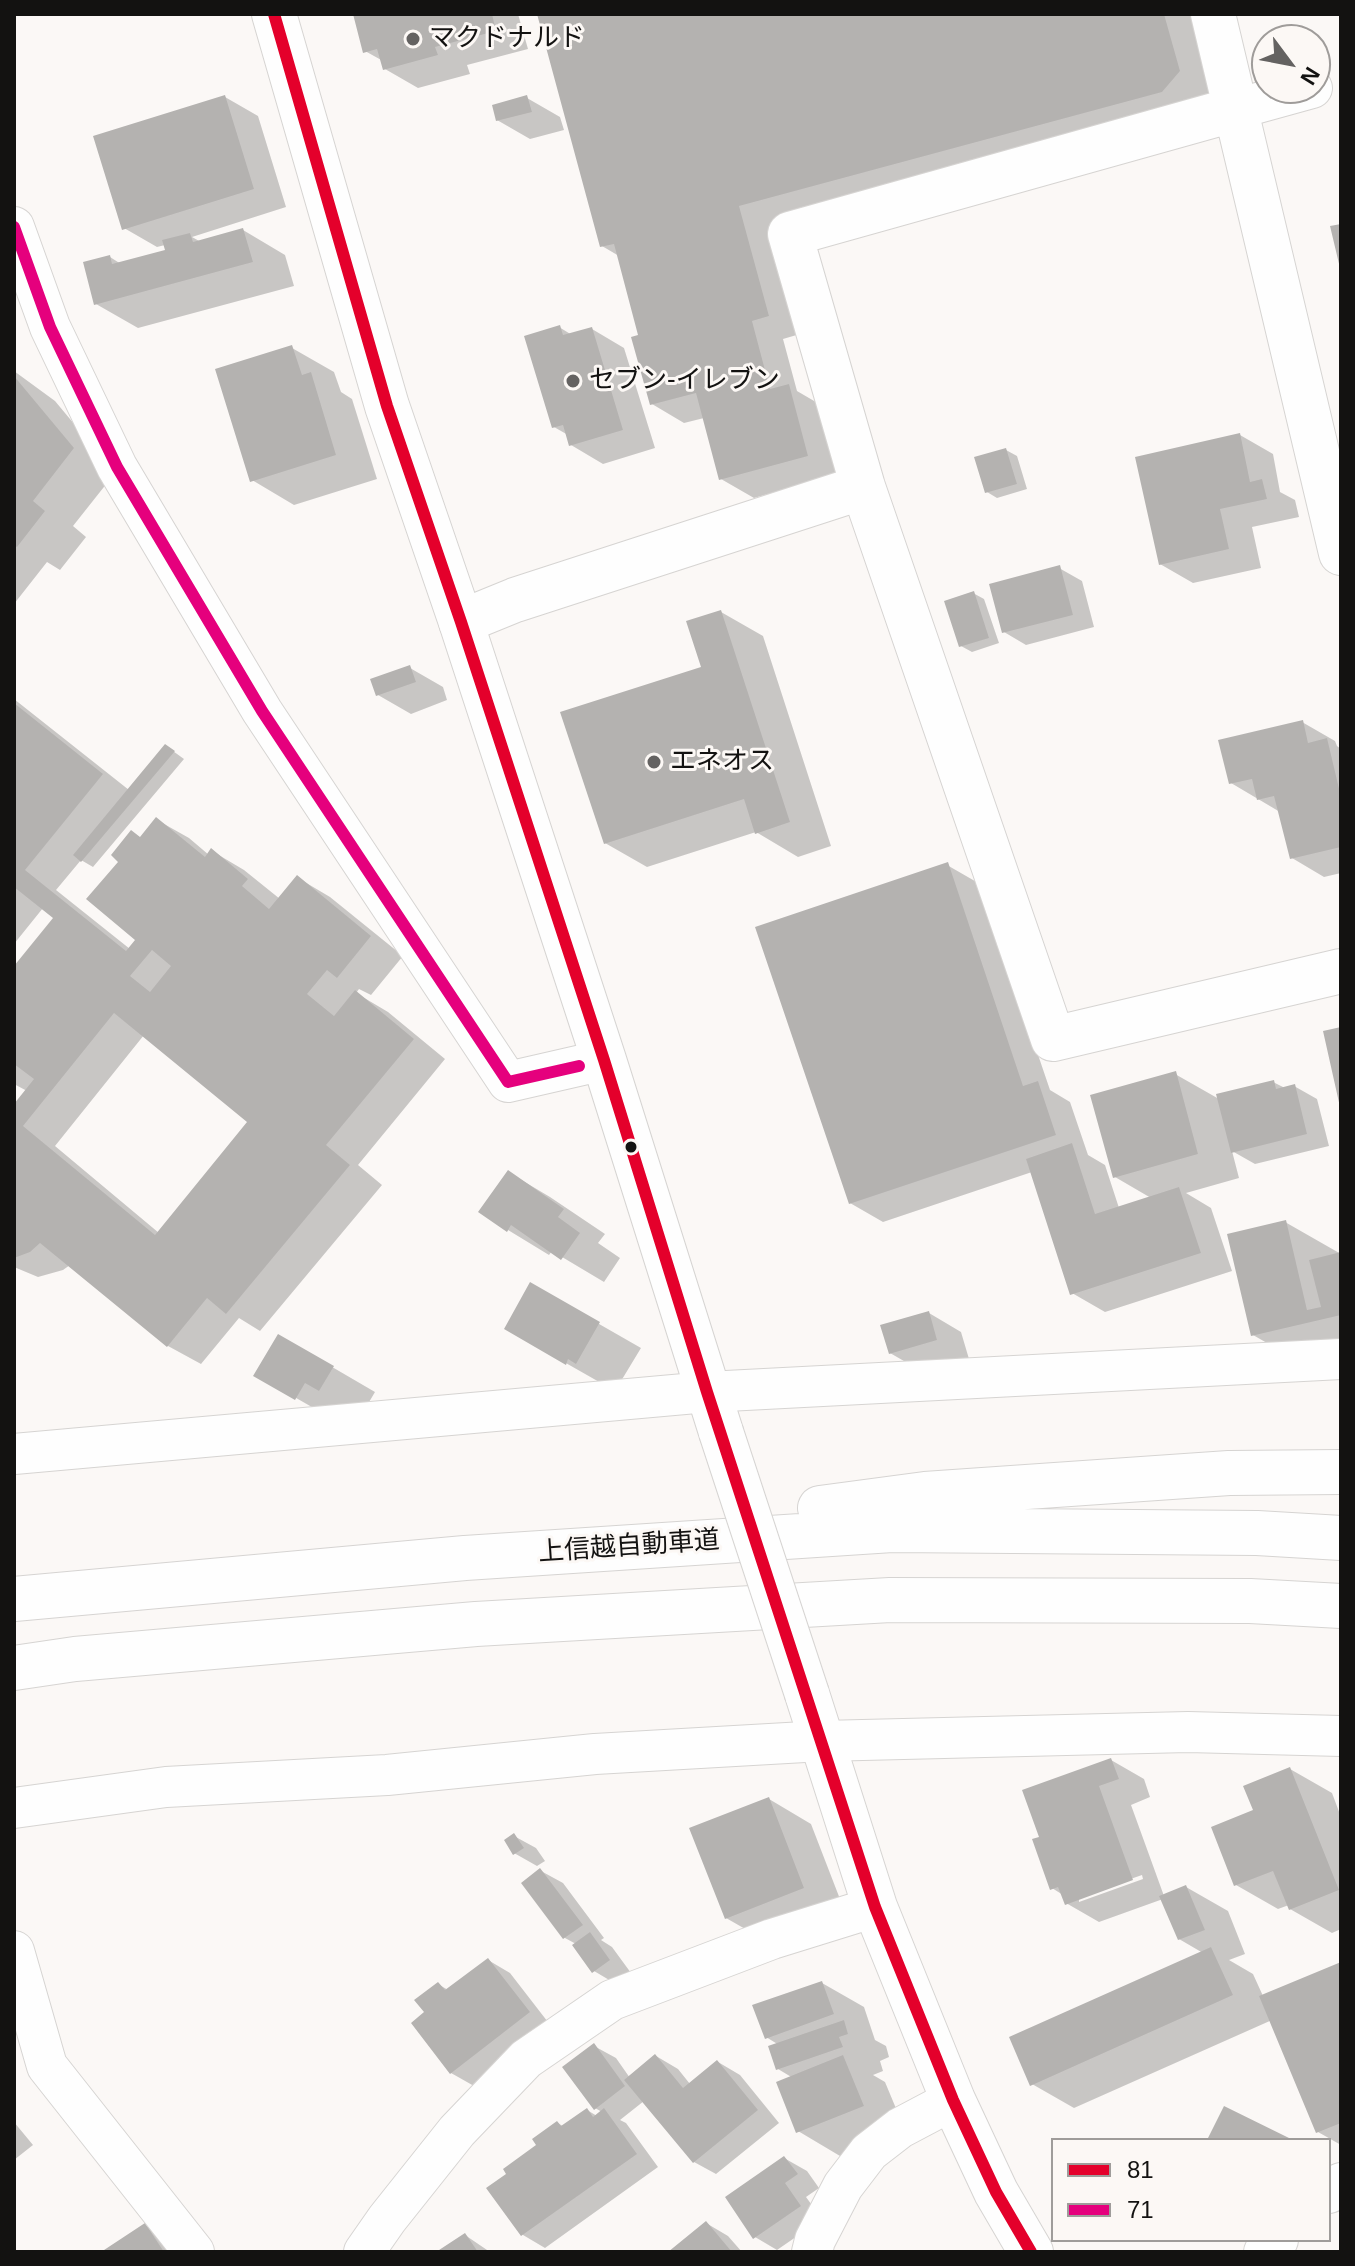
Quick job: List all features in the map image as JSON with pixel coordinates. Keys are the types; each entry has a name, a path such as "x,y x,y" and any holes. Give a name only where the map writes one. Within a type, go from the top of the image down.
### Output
{"main road":[{"path":"274,14 387,406 604,1060 714,1412 875,1907 953,2100 996,2192 1031,2252"},
{"path":"1213,14 1341,553"},
{"path":"1236,109 790,234 863,487 1053,1039 1341,971"},
{"path":"461,622 515,600 863,487"},
{"path":"465,1558 925,1494 1229,1473 1341,1472"},
{"name":"上信越自動車道","path":"14,1599 465,1558 892,1530 1257,1533 1341,1538"},
{"path":"14,1668 75,1659 476,1624 890,1600 1250,1601 1341,1606"}],"street":[{"path":"1236,109 1254,104"},
{"path":"14,227 50,327 117,467 262,711 508,1082 604,1060"},
{"path":"14,1454 714,1412 1341,1359"},
{"path":"14,1808 166,1787 387,1775 595,1754 822,1741 1188,1732 1341,1736"},
{"path":"364,2252 457,2131 526,2059 612,2000 772,1939 875,1907"},
{"path":"14,1951 47,2066 194,2252"},
{"path":"812,2252 843,2186 869,2152 900,2128 953,2100"}],"building":[{"name":"マクドナルド","path":"353,14 492,14 496,31 435,47 438,55 383,70 377,49 363,53"},
{"path":"537,14 1164,14 1180,71 1162,92 739,206 769,316 752,321 770,389 789,384 808,456 719,480 696,393 650,405 631,337 638,335 614,244 600,247"},
{"path":"225,95 254,189 122,230 93,136"},
{"path":"527,95 532,112 496,121 492,105"},
{"path":"1341,224 1341,268 1340,268 1330,226"},
{"path":"243,228 253,262 94,305 83,262 110,255 112,264 165,250 162,240 190,233 193,242"},
{"name":"セブン-イレブン","path":"560,325 563,335 592,327 623,430 569,446 563,425 552,428 524,336"},
{"path":"292,345 302,375 311,372 336,455 250,482 215,369"},
{"path":"14,376 74,448 33,501 45,511 17,547 14,545"},
{"path":"1240,433 1250,482 1262,479 1267,499 1220,509 1229,549 1159,565 1135,457"},
{"path":"1006,448 1017,484 985,493 974,457"},
{"path":"1060,565 1073,615 1002,633 989,584"},
{"path":"974,591 989,638 959,647 944,601"},
{"path":"721,610 790,822 755,834 744,799 604,844 560,712 701,667 686,621"},
{"path":"410,665 416,682 376,696 370,679"},
{"path":"14,703 103,774 25,870 126,951 135,940 86,899 118,862 111,855 131,830 140,837 156,817 205,857 211,848 248,879 242,886 269,909 297,875 371,936 337,978 327,970 307,994 334,1016 355,990 414,1039 326,1145 350,1165 226,1314 207,1298 167,1347 40,1243 30,1252 14,1258 14,1104 34,1079 14,1064 14,966 53,918 14,887","holes":["152,950 171,966 150,992 130,976","114,1013 247,1122 155,1235 23,1126"]},
{"path":"1303,720 1308,743 1327,738 1341,797 1341,847 1290,859 1274,796 1257,800 1252,779 1229,784 1218,740"},
{"path":"165,744 175,751 81,862 73,855"},
{"path":"948,862 1023,1086 1038,1081 1056,1135 849,1204 755,927"},
{"path":"1341,1027 1341,1107 1340,1107 1323,1031"},
{"path":"1176,1071 1198,1154 1113,1178 1090,1095"},
{"path":"1274,1080 1276,1089 1295,1084 1307,1134 1231,1153 1216,1094"},
{"path":"1072,1143 1095,1214 1179,1187 1201,1253 1070,1295 1026,1159"},
{"path":"508,1170 564,1209 558,1217 580,1233 561,1260 511,1225 507,1232 478,1212"},
{"path":"1286,1220 1307,1310 1321,1307 1309,1260 1341,1252 1341,1315 1251,1336 1227,1234"},
{"path":"530,1282 600,1322 576,1364 568,1359 566,1365 504,1329"},
{"path":"929,1311 937,1340 889,1354 880,1325"},
{"path":"278,1334 334,1366 319,1391 305,1383 295,1400 253,1376"},
{"path":"1111,1758 1119,1779 1099,1786 1133,1880 1065,1905 1058,1887 1050,1890 1032,1839 1039,1837 1022,1790"},
{"path":"1290,1767 1339,1890 1289,1910 1273,1871 1234,1886 1211,1827 1253,1810 1243,1786"},
{"path":"769,1797 804,1888 725,1919 689,1828"},
{"path":"514,1833 524,1848 513,1855 504,1840"},
{"path":"540,1868 583,1925 563,1939 521,1883"},
{"path":"1186,1885 1205,1930 1178,1940 1159,1896"},
{"path":"590,1932 610,1960 592,1973 572,1945"},
{"path":"1211,1947 1233,1995 1030,2086 1009,2037"},
{"path":"488,1958 530,2012 450,2074 411,2023 424,2012 414,2000 438,1982 445,1990"},
{"path":"1341,1962 1341,2123 1316,2133 1259,1996"},
{"path":"822,1981 834,2014 765,2039 752,2005"},
{"path":"844,2020 848,2034 839,2037 843,2047 776,2070 768,2046"},
{"path":"594,2043 625,2086 594,2110 562,2067"},
{"path":"655,2054 683,2088 717,2060 758,2110 693,2163 624,2080"},
{"path":"843,2055 864,2106 796,2133 776,2082"},
{"path":"1224,2106 1289,2138 1208,2138"},
{"path":"587,2108 593,2117 604,2108 637,2154 521,2236 486,2188 506,2174 503,2169 536,2145 532,2139 557,2121 561,2126"},
{"path":"784,2156 798,2174 785,2183 801,2206 753,2239 725,2197"},
{"path":"706,2221 732,2252 668,2252"},
{"path":"145,2223 164,2252 101,2252"},
{"path":"465,2233 478,2252 436,2252"}],"transit line":[{"name":"81","path":"274,14 387,406 604,1060 707,1392 875,1907 953,2100 996,2192 1031,2252"},
{"name":"71","path":"14,227 50,327 117,467 262,711 508,1082 579,1066"}],"place":[{"name":"マクドナルド","path":"413,39"},
{"name":"セブン-イレブン","path":"573,381"},
{"name":"エネオス","path":"654,762"}]}
